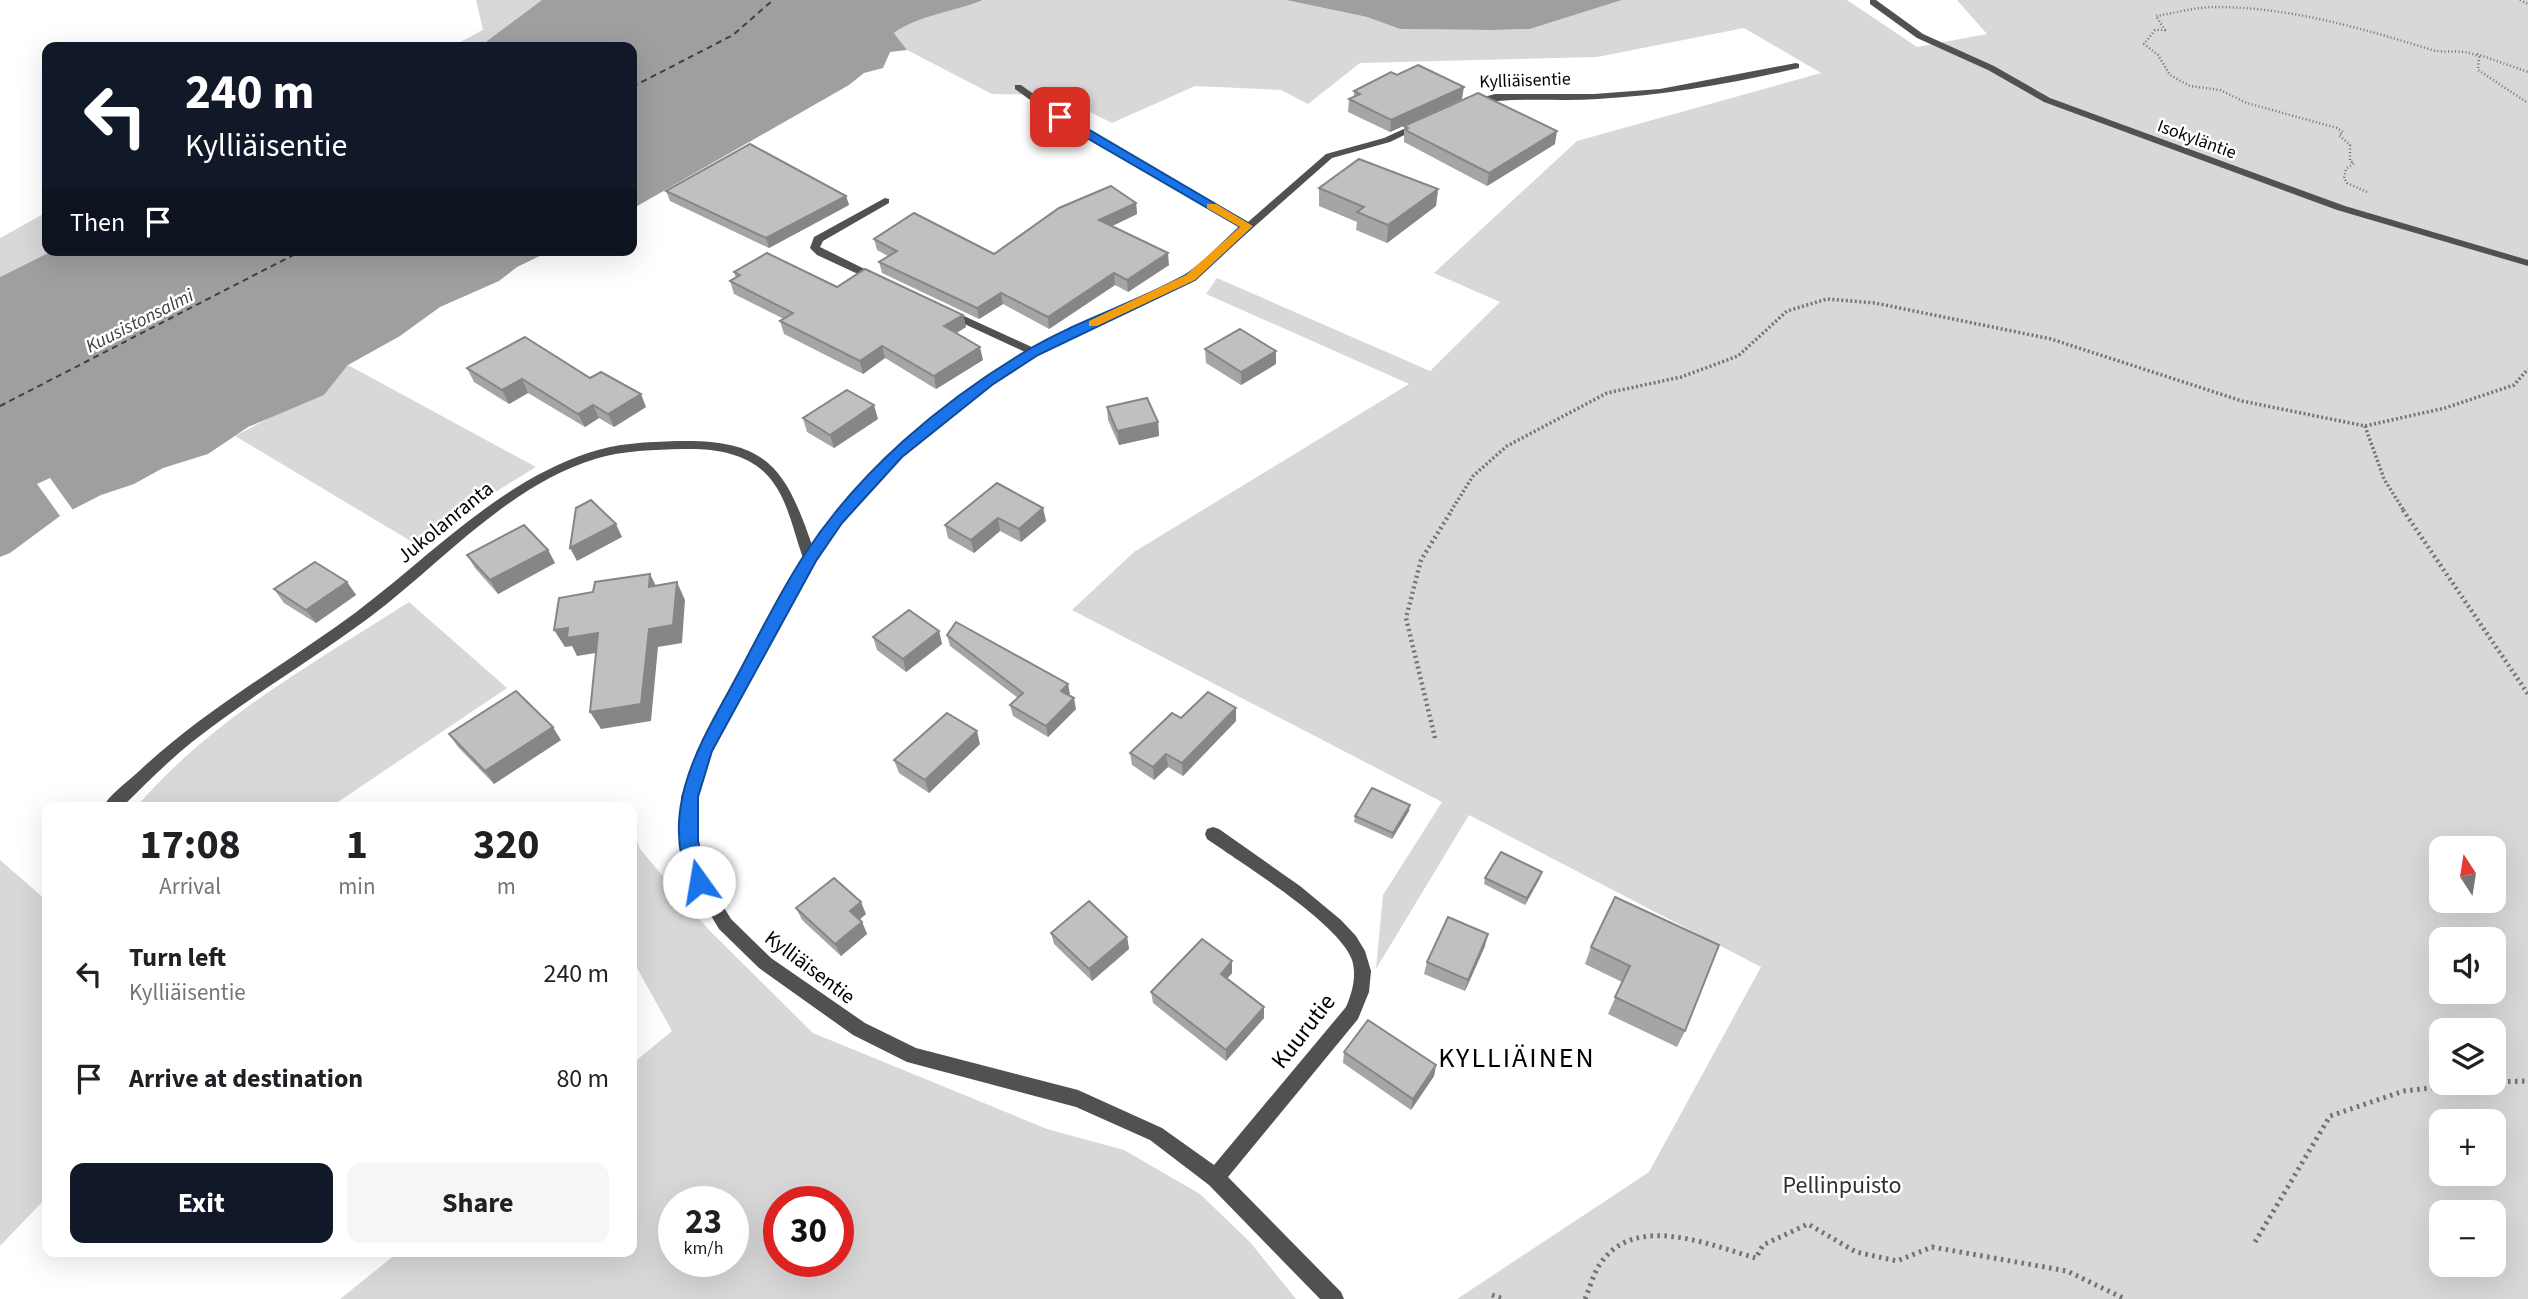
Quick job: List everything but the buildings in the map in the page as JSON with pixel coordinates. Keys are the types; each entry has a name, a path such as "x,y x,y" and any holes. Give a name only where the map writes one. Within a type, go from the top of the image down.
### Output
{"street":[{"name":"Isokyläntie","path":"1873,2 1920,36 1991,68 2047,100 2341,208 2528,263"},
{"name":"Kylliäisentie","path":"1457,107 1476,99 1495,97 1594,97 1660,92 1796,66"},
{"path":"1018,87 1076,129 1247,226"},
{"name":"Kylliäisentie","path":"1334,1299 1216,1178 1156,1134 1078,1099 913,1056 859,1029 765,963 725,924 699,882 689,841 689,797 704,751 810,558 837,520 897,454 977,389 1034,352 1191,277 1329,156 1387,140 1426,122"},
{"path":"883,282 821,253 815,247 818,239 885,201"},
{"path":"933,306 1034,352"},
{"name":"Jukolanranta","path":"117,802 196,730 371,609 494,506 528,483 573,461 626,449 672,444 716,447 747,456 771,471 787,498 810,558"},
{"name":"Kuurutie","path":"1213,834 1339,926 1359,955 1363,988 1352,1013 1216,1178"}],"path":[{"path":"2520,0 2528,4"},
{"path":"2385,220 2373,196 2347,183 2344,178 2346,169 2354,164 2350,161 2350,145 2339,135 2343,132 2327,124 2247,103 2220,90 2190,86 2170,75 2158,55 2144,44 2155,30 2165,30 2156,16 2213,7 2290,12 2375,31 2437,51 2473,53 2528,72"},
{"path":"2473,53 2479,57 2478,70 2528,103"},
{"path":"1435,738 1406,618 1421,560 1473,477 1507,446 1607,393 1681,377 1738,356 1787,312 1827,299 1875,303 1967,320 2051,339 2242,401 2365,426 2445,408 2514,385 2528,369"},
{"path":"2365,426 2384,479 2427,549 2528,694"},
{"path":"2506,1082 2528,1081"},
{"path":"2255,1241 2330,1116 2404,1091 2429,1088"},
{"path":"1585,1299 1601,1263 1626,1241 1662,1234 1756,1258 1763,1245 1808,1224 1856,1252 1897,1261 1932,1247 2067,1271 2125,1299"},
{"path":"1492,1295 1504,1299"}],"green space":[{"path":"476,0 542,0 486,42 460,42 483,30"},
{"name":"Pellinpuisto","path":"983,0 1286,0 1367,17 1400,29 1492,30 1530,29 1622,0 1847,0 1917,47 1987,34 1957,0 2528,0 2528,1299 1457,1299 1649,1172 1761,967 1469,815 1376,969 1383,895 1442,802 1072,610 1134,552 1409,384 1206,294 1217,278 1430,371 1500,302 1434,273 1577,141 1821,73 1744,28 1597,57 1360,63 1308,104 1281,90 1195,86 1112,123 1056,95 992,94 907,50 894,33 937,14"},
{"path":"42,215 42,256 0,277 0,238"},
{"path":"348,365 536,467 465,511 424,549 235,436 290,407 324,395"},
{"path":"409,602 507,688 338,802 141,802 197,746 300,671"},
{"path":"637,840 640,849 708,929 813,1033 1047,1129 1124,1150 1200,1194 1250,1242 1296,1299 340,1299 392,1257 637,1257 637,1060 672,1031 637,968"},
{"path":"0,860 42,897 42,1202 0,1246"}],"water":[{"path":"542,0 983,0 904,27 894,33 907,50 890,52 883,68 864,73 849,85 637,206 637,42 486,42"},
{"path":"1286,0 1622,0 1530,29 1492,30 1400,29 1367,17"},
{"name":"Kuusistonsalmi","path":"42,256 540,256 517,267 499,281 440,307 400,336 348,365 324,395 248,427 208,454 163,468 134,484 101,495 60,516 10,553 0,557 0,277"}],"pier":[{"path":"50,478 73,510 60,516 37,484"}],"ferry route":[{"path":"637,84 733,35 773,0"},
{"path":"0,406 291,256"}],"slow traffic":[{"path":"1093,324 1140,304 1191,277 1247,226 1212,206"}],"district":[{"name":"KYLLIÄINEN","path":"1517,1057"}],"route":[{"path":"699,882 689,841 689,797 704,751 810,558 837,520 897,454 987,382 1034,352 1084,327 1140,304 1191,277 1247,226 1076,129 1060,117"}]}
